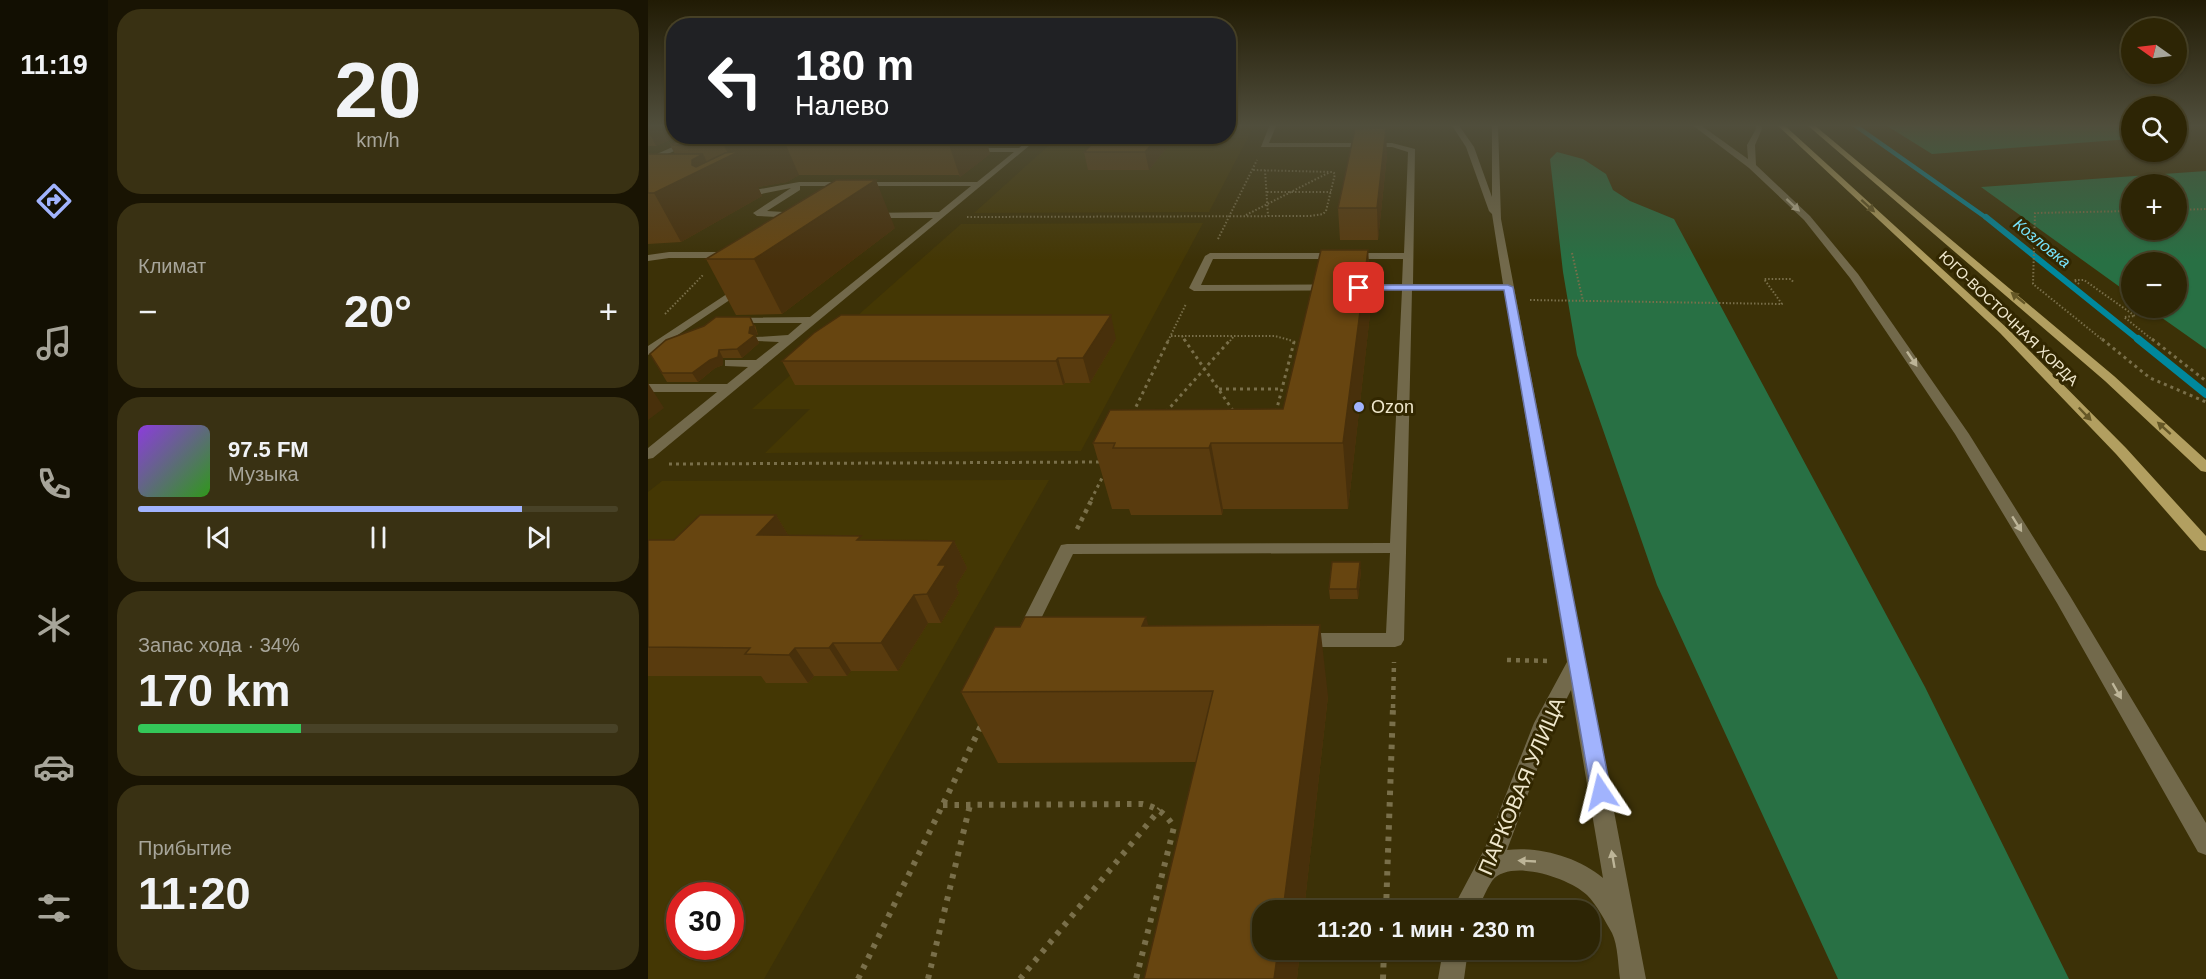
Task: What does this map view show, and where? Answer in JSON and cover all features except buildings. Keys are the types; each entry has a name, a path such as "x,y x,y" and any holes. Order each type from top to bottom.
{"main road":[{"name":"ЮГО-ВОСТОЧНАЯ ХОРДА","path":"1829,170 2004,331 2121,451 2206,546"},
{"name":"ЮГО-ВОСТОЧНАЯ ХОРДА","path":"1861,170 2060,333 2206,468"}],"street":[{"path":"648,455 995,170"},
{"path":"1290,640 1395,640 1411,170"},
{"name":"ПАРКОВАЯ УЛИЦА","path":"1479,170 1497,219"},
{"name":"ПАРКОВАЯ УЛИЦА","path":"1496,170 1497,219 1508,287 1634,979"},
{"path":"1756,170 1807,218 1854,276 1956,425 2064,600 2206,844"},
{"path":"736,195 804,184 980,184"},
{"path":"804,184 757,213 804,215"},
{"path":"730,204 746,195"},
{"path":"862,215 940,216"},
{"path":"648,258 669,255 737,255"},
{"path":"1408,256 1210,256 1194,288 1508,287"},
{"path":"648,351 749,282"},
{"path":"693,320 813,320"},
{"path":"760,339 791,338"},
{"path":"729,363 759,364"},
{"path":"648,388 730,388"},
{"path":"1045,641 1022,641 1067,549 1398,548"},
{"name":"ПАРКОВАЯ УЛИЦА","path":"1469,900 1494,854 1544,723 1577,661"},
{"path":"1484,872 1508,861 1532,861 1559,867 1590,881 1609,902 1629,945"},
{"path":"1451,979 1454,960"}],"path":[{"path":"1210,256 1252,170 1332,171"},
{"path":"1265,170 1268,216"},
{"path":"940,216 1323,214 1326,211 1335,174 1332,171"},
{"path":"1246,216 1332,171"},
{"path":"1267,192 1330,192"},
{"path":"2187,210 2206,209"},
{"path":"2121,211 2035,213 2033,284 2150,378 2206,402"},
{"path":"1572,253 1582,301"},
{"path":"664,315 705,273 737,255"},
{"path":"1528,300 1782,304 1764,279 1791,279 1794,283"},
{"path":"2079,284 2074,280 2084,280 2135,316 2124,317 2206,381"},
{"path":"1130,419 1194,288"},
{"path":"1171,336 1285,336 1292,339 1294,342 1275,419"},
{"path":"1182,336 1238,418"},
{"path":"1161,418 1234,336"},
{"path":"1219,390 1282,389"},
{"path":"660,464 1109,462"},
{"path":"1067,549 1105,472"},
{"path":"1386,900 1395,640"},
{"path":"1507,660 1577,661"},
{"path":"858,979 982,723"},
{"path":"943,804 1142,804 1160,809 1169,817 1174,827 1136,979"},
{"path":"928,979 970,805"},
{"path":"1020,979 1160,809"},
{"path":"1383,979 1384,960"}],"shaded area":[{"path":"1022,170 1231,170 1209,212 974,213"},
{"path":"1203,223 1081,451 765,453 810,409 752,409 961,224"},
{"path":"1049,480 764,979 648,979 648,492 662,481"}],"green space":[{"path":"1551,170 1599,170 1606,174 1613,190 1630,201 1674,219 1925,687 2069,979 1838,979 1657,585 1577,355 1563,272"},
{"path":"2206,171 2206,349 2162,318 2187,318 2187,252 2121,252 2121,288 1981,187 2121,177 2121,240 2187,240 2187,174 2164,174"}],"waterway":[{"name":"Козловка","path":"1918,170 1988,219"},
{"name":"Козловка","path":"1986,217 2140,341"},
{"name":"Козловка","path":"2138,339 2206,394"}],"place":[{"name":"Ozon","path":"1359,407"}],"route":[{"path":"1359,288 1508,287 1601,792"}]}
